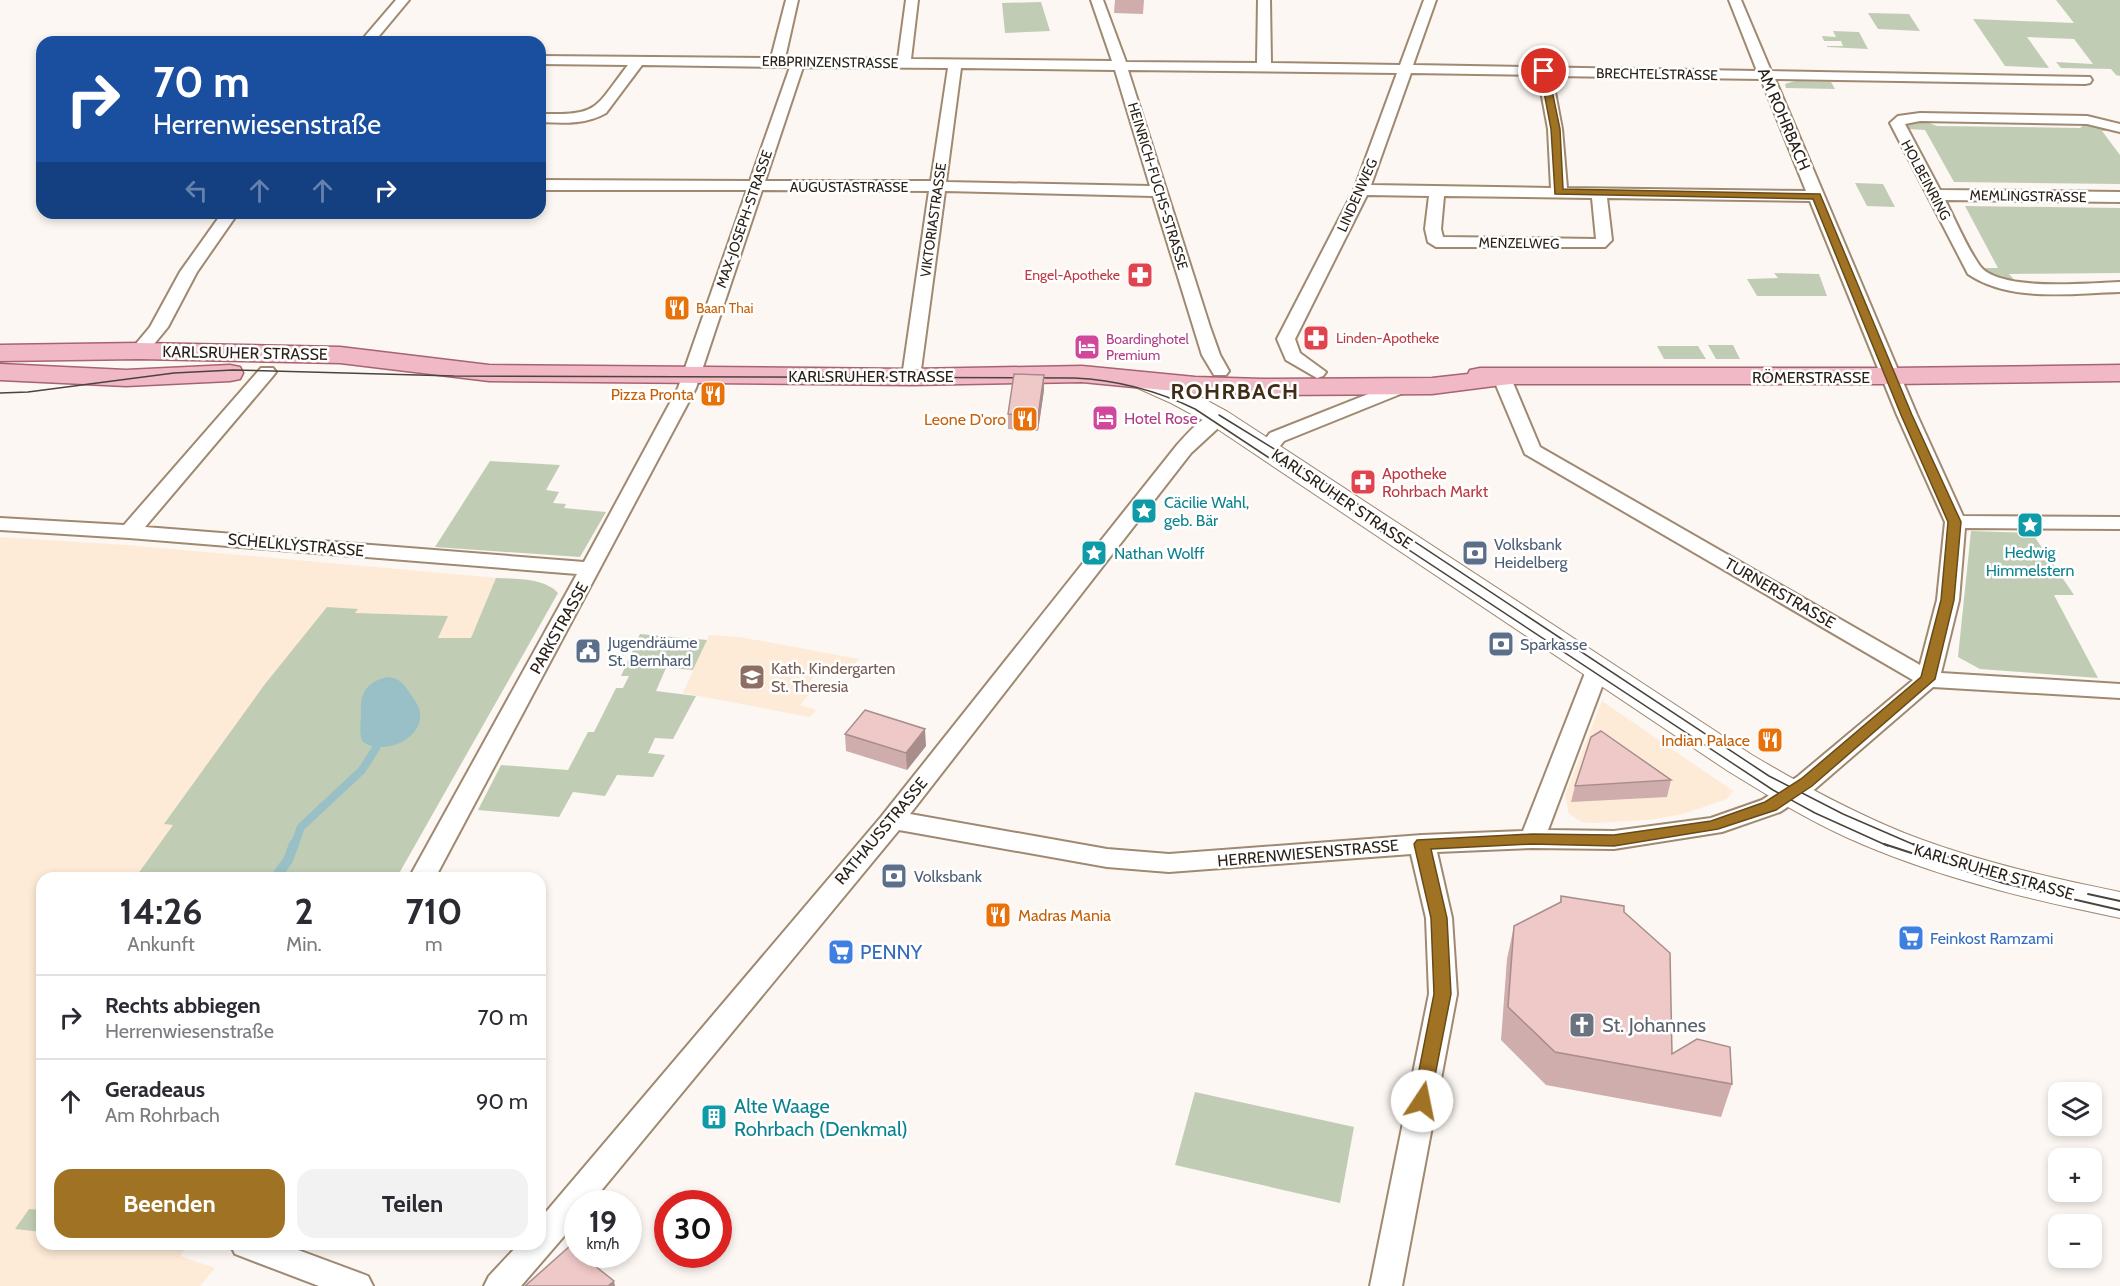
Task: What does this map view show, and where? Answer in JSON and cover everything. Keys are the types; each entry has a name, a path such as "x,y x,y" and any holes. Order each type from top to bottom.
{"main road":[{"name":"KARLSRUHER STRASSE","path":"4,366 66,366 109,360 139,351 340,355 489,373"},
{"name":"KARLSRUHER STRASSE","path":"4,366 126,378 267,372 399,377 489,373 911,377 1082,374 1142,381 1180,397 1219,418 1740,763 1791,794 1877,836 1941,860 2036,886 2120,905"},
{"name":"RÖMERSTRASSE","path":"1082,374 1152,369 1428,372 1502,378 2120,373"},
{"name":"RÖMERSTRASSE","path":"1142,381 1240,387 1401,387 1502,378"}],"street":[{"path":"372,36 403,0"},
{"path":"777,62 792,0"},
{"path":"904,63 912,0"},
{"name":"HEINRICH-FUCHS-STRASSE","path":"1097,0 1120,66 1204,335 1220,371"},
{"path":"1264,0 1264,67"},
{"name":"LINDENWEG","path":"1317,372 1292,356 1286,339 1362,190 1430,0"},
{"name":"AM ROHRBACH","path":"1735,0 1891,376 1955,522 1948,600 1928,679"},
{"name":"ERBPRINZENSTRASSE","path":"546,60 1120,66"},
{"path":"546,118 584,117 595,114 601,110 638,61"},
{"name":"MAX-JOSEPH-STRASSE","path":"691,376 798,62"},
{"name":"VIKTORIASTRASSE","path":"911,377 955,64"},
{"name":"BRECHTELSTRASSE","path":"1120,66 2085,80"},
{"path":"1544,71 1556,129 1559,192"},
{"name":"HOLBEINRING","path":"2120,128 2086,120 1920,117 1903,119 1897,123 1974,270 1985,279 2013,287 2120,287"},
{"name":"AUGUSTASTRASSE","path":"546,185 939,186 1159,191"},
{"path":"1362,190 1816,196"},
{"name":"MENZELWEG","path":"1437,191 1433,229 1436,242 1599,244 1604,240 1599,193"},
{"name":"MEMLINGSTRASSE","path":"1935,195 2120,197"},
{"path":"139,351 154,338 171,301 194,262 226,219"},
{"path":"129,532 201,452 267,372"},
{"name":"PARKSTRASSE","path":"426,872 591,569 691,376"},
{"name":"TURNERSTRASSE","path":"1502,378 1532,450 1928,679 2120,691"},
{"path":"1272,452 1270,446 1277,437 1401,387"},
{"name":"RATHAUSSTRASSE","path":"546,1235 893,820 1184,449 1198,434 1219,418"},
{"path":"1955,522 2120,523"},
{"name":"SCHELKLYSTRASSE","path":"0,524 129,532 591,569"},
{"path":"1532,839 1598,668"},
{"path":"1791,794 1928,679"},
{"name":"HERRENWIESENSTRASSE","path":"893,820 1107,858 1168,863 1422,844 1532,839 1614,840 1713,826 1764,809 1791,794"},
{"path":"1386,1286 1443,994 1439,918 1422,844"},
{"path":"262,1250 357,1286"},
{"name":"RATHAUSSTRASSE","path":"500,1286 533,1250"}],"shaded area":[{"path":"0,537 126,545 533,581 554,588 558,593 400,872 36,872 36,1250 184,1250 180,1256 215,1268 200,1286 0,1286"},
{"name":"Kath. Kindergarten St. Theresia","path":"709,635 740,637 859,659 847,673 831,669 818,673 810,681 813,690 800,705 816,710 810,717 683,693"},
{"path":"1602,701 1733,791 1727,799 1683,814 1648,820 1594,823 1582,822 1569,814 1565,795"}],"green space":[{"path":"2056,0 2120,0 2120,76 2111,69 2061,68 2056,62 2093,64 2074,39 2027,37 2049,68 2005,66 1973,19 2074,23"},
{"path":"1041,2 1050,31 1005,33 1002,3"},
{"path":"1868,13 1909,14 1920,31 1878,29"},
{"path":"1833,31 1859,32 1868,49 1827,47 1843,46 1841,41 1824,41 1822,36 1836,37"},
{"path":"1795,81 1831,82 1835,89 1786,88 1785,84"},
{"path":"1922,120 1937,126 2080,128 2087,122 2115,131 2102,131 2120,155 2120,184 1954,182 1925,130 1908,129 1906,123"},
{"path":"1855,183 1883,184 1895,207 1867,206"},
{"path":"1965,206 2120,208 2120,273 2009,274 2017,283 1995,279 1981,268 1998,268"},
{"path":"1774,273 1819,274 1827,296 1757,296 1747,279 1778,278"},
{"path":"1708,345 1733,345 1740,359 1716,359"},
{"path":"1657,346 1698,346 1706,359 1664,359"},
{"path":"490,461 560,465 546,490 559,492 553,503 566,504 564,508 606,512 580,557 435,547"},
{"path":"1971,531 2032,533 2074,595 2054,595 2098,678 1980,669 1958,657"},
{"path":"496,578 537,581 558,593 400,872 139,872 173,825 164,824 265,684 327,607 358,609 355,613 448,616 438,638 471,638"},
{"path":"640,634 707,640 693,670 666,668 656,691 696,696 673,739 655,738 648,753 665,755 653,777 617,775 605,796 573,792 559,817 478,810 501,765 568,770 588,732 594,732 616,688 623,688 629,676 621,676"},
{"path":"1195,1092 1354,1127 1340,1203 1175,1165"},
{"path":"29,1209 36,1210 36,1231 15,1229"}],"water":[{"path":"388,677 398,680 407,689 420,712 419,722 415,731 408,738 400,743 380,747 362,741 361,704 364,693 370,685"}],"building":[{"path":"1014,374 1044,375 1038,416 1008,414"},
{"path":"865,710 925,729 906,753 845,734"},
{"path":"1601,731 1671,780 1575,786 1591,737"},
{"name":"St. Johannes","path":"1561,896 1624,906 1624,912 1670,953 1672,1054 1697,1039 1730,1047 1732,1084 1555,1052 1508,1007 1514,926 1561,902"},
{"path":"564,1251 564,1268 598,1268 614,1281 608,1286 525,1286"}],"waterway":[{"path":"294,846 301,827 362,770 376,748"},
{"path":"279,872 288,860 294,844"}],"tram line":[{"path":"0,393 28,392 174,373 233,370 454,376 1074,378 1136,387 1166,396 1195,409 1773,790 1815,813 1888,846"},
{"path":"1219,415 1279,452 1769,776 1843,814 1917,846"},
{"path":"1884,844 2003,883 2120,910"},
{"path":"1913,844 1971,865"},
{"path":"1994,871 2035,881"},
{"path":"2088,894 2120,901"}],"place":[{"name":"Engel-Apotheke","path":"1140,275"},
{"name":"Baan Thai","path":"677,308"},
{"name":"Linden-Apotheke","path":"1316,338"},
{"name":"Boardinghotel Premium","path":"1087,347"},
{"name":"Pizza Pronta","path":"713,394"},
{"name":"Hotel Rose","path":"1105,418"},
{"name":"Leone D'oro","path":"1025,419"},
{"name":"Apotheke Rohrbach Markt","path":"1363,482"},
{"name":"Cäcilie Wahl, geb. Bär","path":"1144,511"},
{"name":"Hedwig Himmelstern","path":"2030,525"},
{"name":"Nathan Wolff","path":"1094,553"},
{"name":"Volksbank Heidelberg","path":"1475,553"},
{"name":"Sparkasse","path":"1501,644"},
{"name":"Jugendräume St. Bernhard","path":"588,651"},
{"name":"Kath. Kindergarten St. Theresia","path":"752,677"},
{"name":"Indian Palace","path":"1770,740"},
{"name":"Volksbank","path":"894,876"},
{"name":"Madras Mania","path":"998,915"},
{"name":"Feinkost Ramzami","path":"1911,938"},
{"name":"PENNY","path":"841,952"},
{"name":"St. Johannes","path":"1582,1025"},
{"name":"Alte Waage Rohrbach (Denkmal)","path":"714,1117"}],"district":[{"name":"ROHRBACH","path":"1235,391"}],"route":[{"path":"1422,1101 1443,994 1439,918 1422,844 1532,839 1614,840 1713,826 1771,806 1806,783 1928,679 1948,600 1955,522 1907,415 1816,196 1559,192 1556,129 1544,71"}]}
